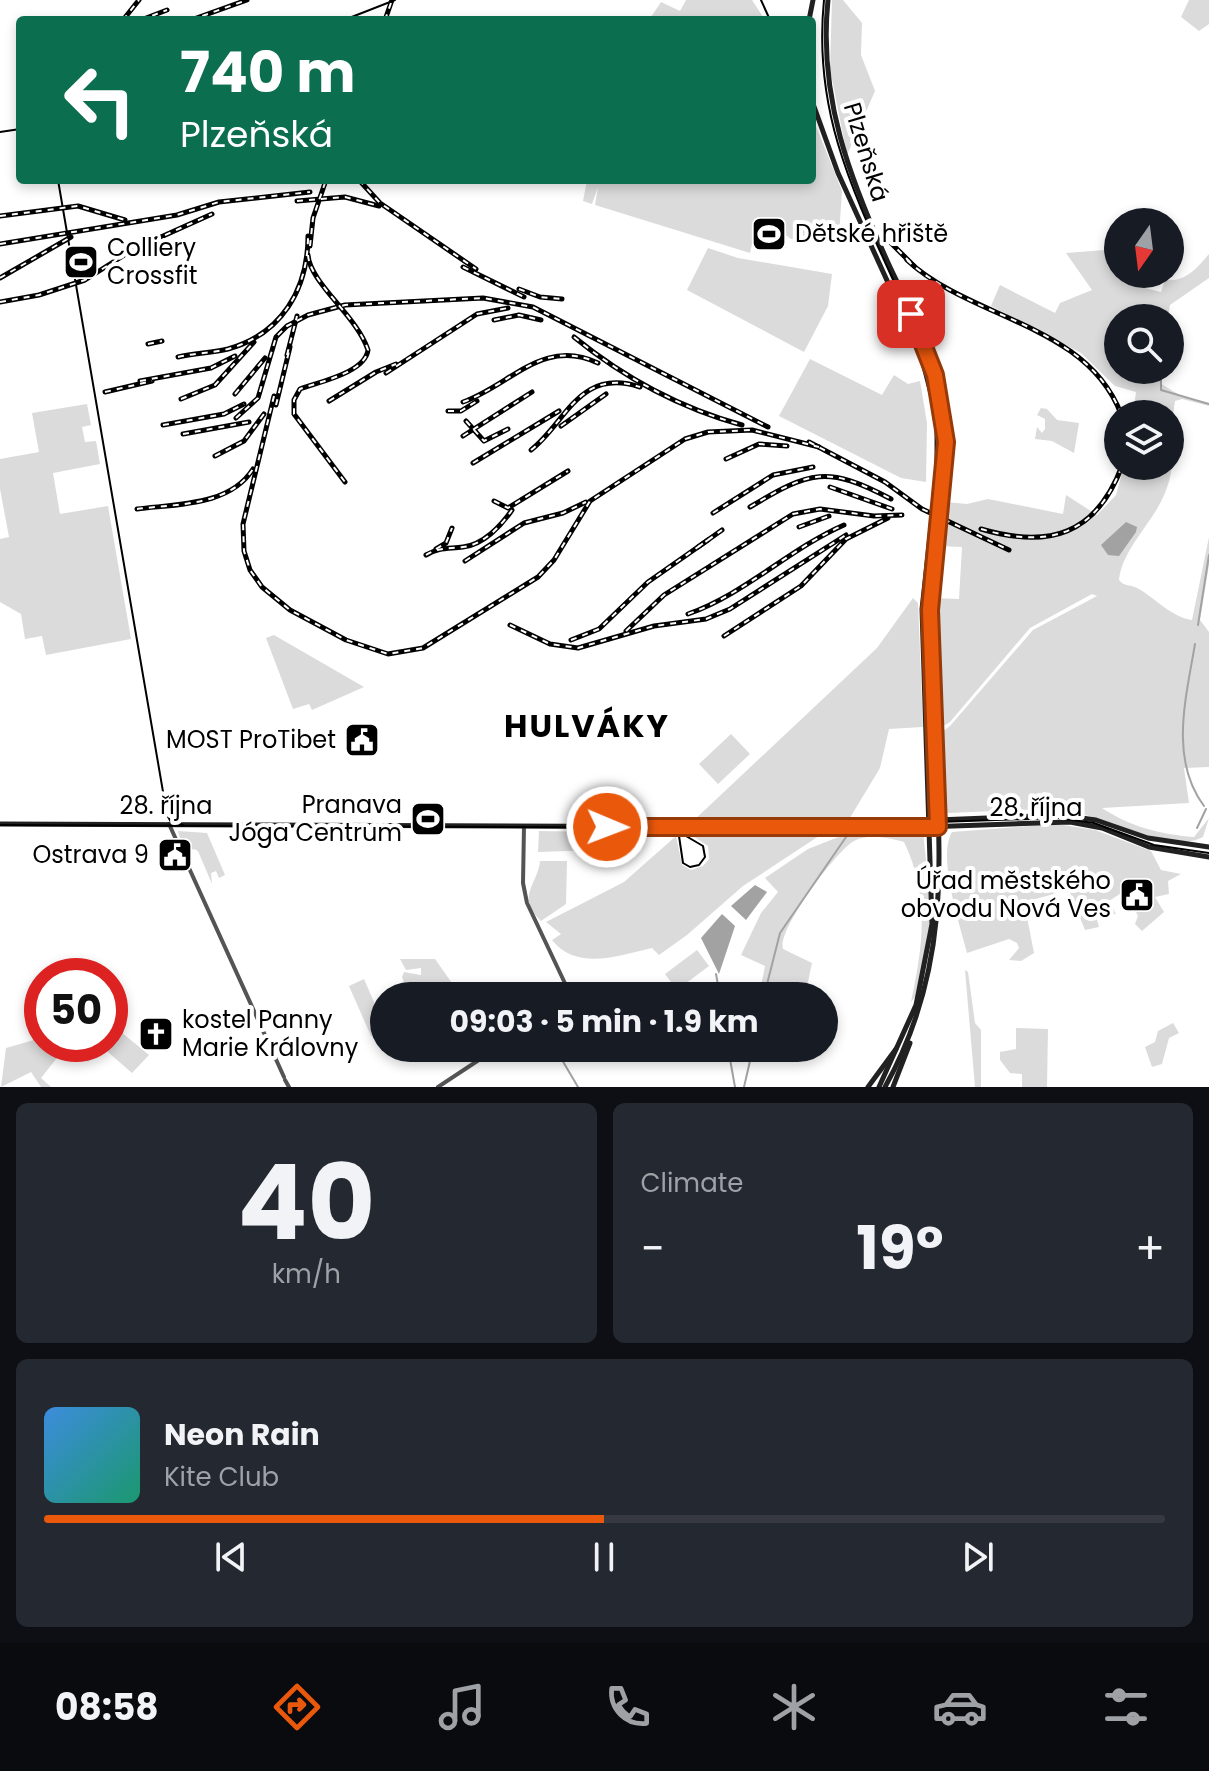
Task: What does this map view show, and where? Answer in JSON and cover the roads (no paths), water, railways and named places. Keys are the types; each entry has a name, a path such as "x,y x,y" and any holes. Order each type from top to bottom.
{"main road":[{"name":"Plzeňská","path":"828,0 825,43 835,129 868,219 928,353 944,416 944,474 930,610 939,840 936,939 912,1024"},
{"name":"Plzeňská","path":"816,112 838,173 921,355 937,417 937,473 922,609 932,924 925,974 912,1024"},
{"name":"28. října","path":"855,825 929,819 1072,815 1148,838 1209,847"},
{"name":"28. října","path":"0,824 949,827 1070,822 1098,827 1155,848 1209,857"},
{"path":"939,840 949,827"},
{"path":"868,1087 912,1024"},
{"path":"882,1087 912,1024"},
{"path":"893,1087 912,1024"}],"street":[{"path":"169,824 289,1087"},
{"path":"524,826 527,903 564,982"},
{"path":"438,1087 476,1062"}],"waterway":[{"path":"1161,384 1161,390 1209,404"},
{"path":"1198,625 1209,555"},
{"path":"1195,644 1185,707 1183,748 1193,788 1204,806"},
{"path":"1197,828 1206,809"},
{"path":"768,982 780,933 855,824"},
{"path":"716,974 717,982"},
{"path":"563,1062 578,1087"},
{"path":"731,1062 735,1087"},
{"path":"744,1087 750,1062"}],"tram line":[{"path":"354,16 395,0"},
{"path":"761,0 768,16"},
{"path":"824,0 824,77 839,147 850,181 915,328 936,388 942,427 941,474 927,618 928,701 935,810 931,819 920,824"},
{"path":"0,132 16,130"},
{"path":"59,184 167,815 171,822 183,825"},
{"path":"0,825 763,828 1057,818 1094,823 1154,845 1209,853"},
{"path":"666,828 679,836 683,863 690,867 699,865 705,857 703,846 674,829"}],"railway":[{"path":"126,16 139,0"},
{"path":"202,16 247,0"},
{"path":"386,16 392,0"},
{"path":"151,16 167,10"},
{"path":"310,246 313,218 325,184"},
{"path":"363,184 380,203 476,269"},
{"path":"0,244 177,215 219,202 310,192"},
{"path":"297,201 345,197 379,206"},
{"path":"0,216 78,206 125,220"},
{"path":"0,302 39,295 85,280 132,250 212,214"},
{"path":"178,357 228,349 247,342 277,321 297,291 307,255 308,236"},
{"path":"0,278 71,237"},
{"path":"889,241 914,266"},
{"path":"308,255 317,277 354,325 368,350 359,365 340,376 300,389 294,400 294,414 345,482"},
{"path":"907,260 963,297 1055,341 1082,360 1104,384 1113,400"},
{"path":"463,267 524,297"},
{"path":"519,289 540,297 562,299"},
{"path":"236,418 258,398 276,337 287,326 308,315 345,305 483,298 533,307 768,427"},
{"path":"386,373 477,314 508,308"},
{"path":"494,320 519,315 541,320"},
{"path":"287,355 297,316"},
{"path":"574,337 653,390 696,410 742,425"},
{"path":"148,344 162,341"},
{"path":"181,399 215,385 254,342"},
{"path":"276,405 290,347"},
{"path":"140,381 211,368 235,356"},
{"path":"463,402 544,359 578,357 598,363"},
{"path":"235,394 265,358"},
{"path":"329,401 376,372 396,364"},
{"path":"105,392 152,381"},
{"path":"531,450 588,391 619,383 640,387"},
{"path":"463,436 532,392"},
{"path":"561,426 606,394"},
{"path":"274,396 243,524 244,551 250,570 262,587 290,610 346,640 388,654 423,648 538,577 554,560 590,501 685,439 708,432 752,430 819,447"},
{"path":"448,411 461,411 477,401"},
{"path":"163,425 224,414 244,404"},
{"path":"473,463 559,411"},
{"path":"215,456 244,441 264,414"},
{"path":"466,421 484,441 508,429"},
{"path":"183,434 249,422"},
{"path":"809,442 885,482 922,509 1009,550"},
{"path":"726,459 759,444 787,446"},
{"path":"713,513 773,475 813,467"},
{"path":"137,509 216,497 243,481 253,469"},
{"path":"494,501 508,508 568,471"},
{"path":"750,507 788,486 819,477 850,481 891,499"},
{"path":"981,529 1028,537 1067,531 1084,522 1099,508 1115,480"},
{"path":"830,487 892,509"},
{"path":"465,561 524,523 563,513 586,502"},
{"path":"626,631 664,595 793,514 820,509 874,516 902,515"},
{"path":"426,555 440,549 478,543 497,528 512,510"},
{"path":"799,527 829,516"},
{"path":"724,636 801,586 846,539 888,518"},
{"path":"688,614 729,595 804,546 844,525"},
{"path":"436,549 446,543 452,528"},
{"path":"698,547 722,530"},
{"path":"510,625 550,644 578,648 654,626 706,619 730,609 846,535"},
{"path":"571,640 599,629 648,582 708,540"}],"place":[{"name":"Dětské hřiště","path":"769,234"},
{"name":"Colliery Crossfit","path":"81,262"},
{"name":"MOST ProTibet","path":"362,740"},
{"name":"Pranava Jóga Centrum","path":"428,819"},
{"name":"Ostrava 9","path":"175,855"},
{"name":"Úřad městského obvodu Nová Ves","path":"1137,895"},
{"name":"kostel Panny Marie Královny","path":"156,1034"}],"district":[{"name":"HULVÁKY","path":"587,726"}]}
